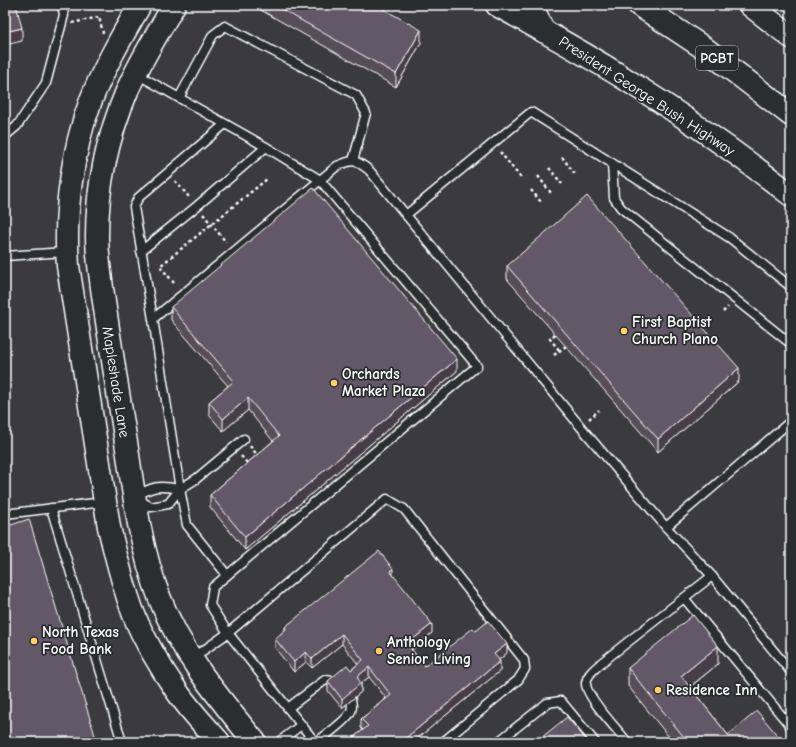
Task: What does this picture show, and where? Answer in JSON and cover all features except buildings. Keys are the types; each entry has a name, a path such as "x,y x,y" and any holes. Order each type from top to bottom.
{"main road":[{"name":"Mapleshade Lane","path":"140,5 107,48 82,127 71,182 67,222 67,252 71,294 105,501 117,562 135,617 146,640 176,690 218,742"},
{"name":"Mapleshade Lane","path":"174,5 135,73 118,114 110,140 100,191 98,214 98,252 102,288 134,497 150,571 172,625 191,658 214,692 255,742"},
{"name":"President George Bush Highway","path":"498,5 618,74 665,104 748,162 791,195"},
{"path":"532,5 543,30"},
{"name":"PGBT","path":"639,5 704,48 791,115"},
{"path":"750,5 791,37"},
{"path":"107,48 135,73"},
{"path":"67,252 98,252"},
{"path":"105,501 134,497"}],"lane":[{"path":"5,136 17,126 46,83 64,15 62,5"},
{"path":"179,98 213,35 225,26 356,95 366,113 352,161"},
{"path":"135,73 266,147 320,180 477,366 213,587 210,605 228,633 316,742 346,718 350,712 352,700"},
{"path":"406,215 531,112 730,238 791,287"},
{"path":"225,124 138,198 134,207 187,525 227,575"},
{"path":"141,251 197,206 266,147"},
{"path":"153,319 337,166 349,161 359,162 369,170 580,426 666,527 712,576 791,672"},
{"path":"612,163 614,198 620,208 791,344"},
{"path":"5,256 67,252"},
{"path":"666,527 791,421"},
{"path":"180,489 162,486 148,489 134,497 151,508 168,504 180,489 196,479 244,439"},
{"path":"191,658 228,633 388,499 404,509 524,660 525,669 518,680 443,742"},
{"path":"5,514 105,501"},
{"path":"51,508 122,742"},
{"path":"627,742 591,697 586,684 589,674 712,576"},
{"path":"684,598 791,727"},
{"path":"288,708 325,680 337,683"},
{"path":"498,742 547,703 561,701 595,742"},
{"path":"280,742 301,725"}],"path":[{"path":"70,23 99,17 107,48"},
{"path":"499,151 521,178"},
{"path":"562,157 575,174"},
{"path":"549,168 562,184"},
{"path":"538,176 551,193"},
{"path":"174,283 160,266 267,179"},
{"path":"174,180 190,198"},
{"path":"531,190 540,202"},
{"path":"203,214 226,242"},
{"path":"555,334 550,339 560,351"},
{"path":"554,355 566,346"},
{"path":"588,420 599,410"},
{"path":"251,447 260,458"},
{"path":"241,455 250,466"}],"place":[{"name":"First Baptist Church Plano","path":"624,331"},
{"name":"Orchards Market Plaza","path":"334,383"},
{"name":"North Texas Food Bank","path":"34,641"},
{"name":"Anthology Senior Living","path":"379,651"},
{"name":"Residence Inn","path":"658,690"}]}
